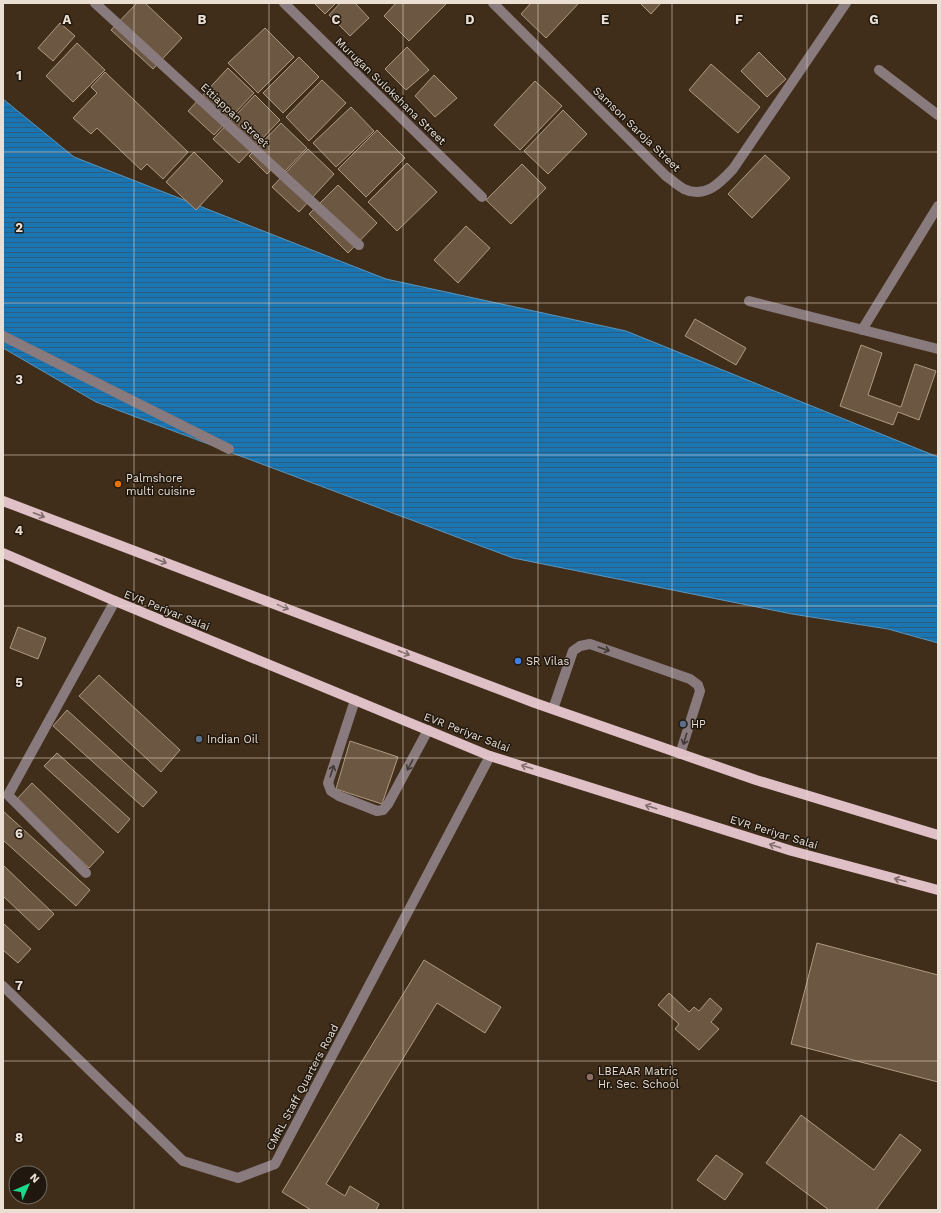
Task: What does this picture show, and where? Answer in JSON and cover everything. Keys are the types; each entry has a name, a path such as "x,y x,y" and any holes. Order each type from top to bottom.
{"main road":[{"path":"3,501 553,709 756,780 938,835"},
{"name":"EVR Periyar Salai","path":"3,553 115,601 490,756 792,851 938,890"}],"street":[{"name":"Ettiappan Street","path":"95,3 359,246"},
{"name":"Murugan Sulokshana Street","path":"284,3 482,197"},
{"name":"Samson Saroja Street","path":"494,3 666,176 685,189 696,192 708,190 718,185 733,169 846,3"},
{"path":"879,70 938,115"},
{"path":"862,330 938,206"},
{"path":"749,300 938,349"},
{"path":"3,336 229,449"},
{"path":"86,873 6,792 115,601"},
{"path":"553,709 573,651 580,646 590,644 597,646 690,679 698,685 700,691 680,754"},
{"path":"355,700 328,783 331,791 339,796 377,811 383,810 388,804 428,730"},
{"name":"CMRL Staff Quarters Road","path":"3,986 183,1161 238,1178 275,1164 490,756"}],"water":[{"path":"3,99 74,157 386,279 626,331 938,457 938,643 888,629 792,614 513,558 96,402 3,348"}],"building":[{"path":"137,3 145,3 182,38 153,69 111,30"},
{"path":"314,3 336,3 325,14"},
{"path":"340,3 355,3 369,18 350,36 329,15"},
{"path":"396,3 447,3 409,41 384,16"},
{"path":"531,3 579,3 546,38 521,14"},
{"path":"640,3 661,3 651,14"},
{"path":"60,23 75,36 53,61 38,48"},
{"path":"265,28 294,57 258,93 228,63"},
{"path":"77,43 105,70 73,102 46,76"},
{"path":"407,47 429,70 406,90 385,69"},
{"path":"759,52 786,79 767,97 741,71"},
{"path":"299,57 319,77 283,113 263,93"},
{"path":"711,64 760,107 738,133 689,90"},
{"path":"228,68 254,93 214,135 188,111"},
{"path":"105,72 188,152 163,179 147,164 141,170 97,128 91,134 73,118 97,93 91,87"},
{"path":"434,75 457,98 435,117 415,96"},
{"path":"322,80 346,103 309,141 286,117"},
{"path":"535,81 562,106 520,150 494,125"},
{"path":"255,95 280,120 239,163 213,139"},
{"path":"351,107 374,131 336,167 313,143"},
{"path":"563,110 587,134 548,174 524,151"},
{"path":"281,123 307,148 284,172 276,165 267,174 249,156"},
{"path":"377,130 405,158 366,197 338,169"},
{"path":"308,149 334,174 299,212 272,187"},
{"path":"194,152 223,181 196,210 166,182"},
{"path":"765,155 790,178 752,218 728,194"},
{"path":"407,163 437,192 397,231 368,202"},
{"path":"522,164 546,188 511,224 486,200"},
{"path":"338,185 377,223 348,253 309,214"},
{"path":"466,226 490,248 458,283 434,260"},
{"path":"695,319 746,348 736,365 685,336"},
{"path":"861,345 882,353 868,395 901,407 915,364 936,371 919,420 898,412 893,425 840,406"},
{"path":"18,627 46,638 38,659 10,648"},
{"path":"99,675 180,750 161,772 79,696"},
{"path":"67,710 157,792 143,807 53,726"},
{"path":"350,741 398,757 382,804 336,789"},
{"path":"57,753 130,819 118,833 44,766"},
{"path":"32,783 104,852 89,868 16,800"},
{"path":"3,811 90,890 76,906 3,840"},
{"path":"3,865 54,914 39,930 3,896"},
{"path":"3,923 31,949 18,963 3,950"},
{"path":"817,943 938,975 938,1082 791,1044"},
{"path":"424,960 501,1007 485,1033 437,1003 326,1184 345,1196 350,1186 379,1204 376,1210 311,1210 282,1192"},
{"path":"669,993 689,1012 694,1007 699,1011 710,998 722,1009 711,1022 719,1029 699,1050 675,1029 679,1024 658,1005"},
{"path":"801,1115 874,1170 900,1134 921,1150 876,1210 829,1210 766,1163"},
{"path":"716,1155 743,1174 725,1200 697,1180"}],"place":[{"name":"Palmshore multi cuisine","path":"118,484"},
{"name":"SR Vilas","path":"518,661"},
{"name":"HP","path":"683,724"},
{"name":"Indian Oil","path":"199,739"},
{"name":"LBEAAR Matric Hr. Sec. School","path":"590,1077"}]}
